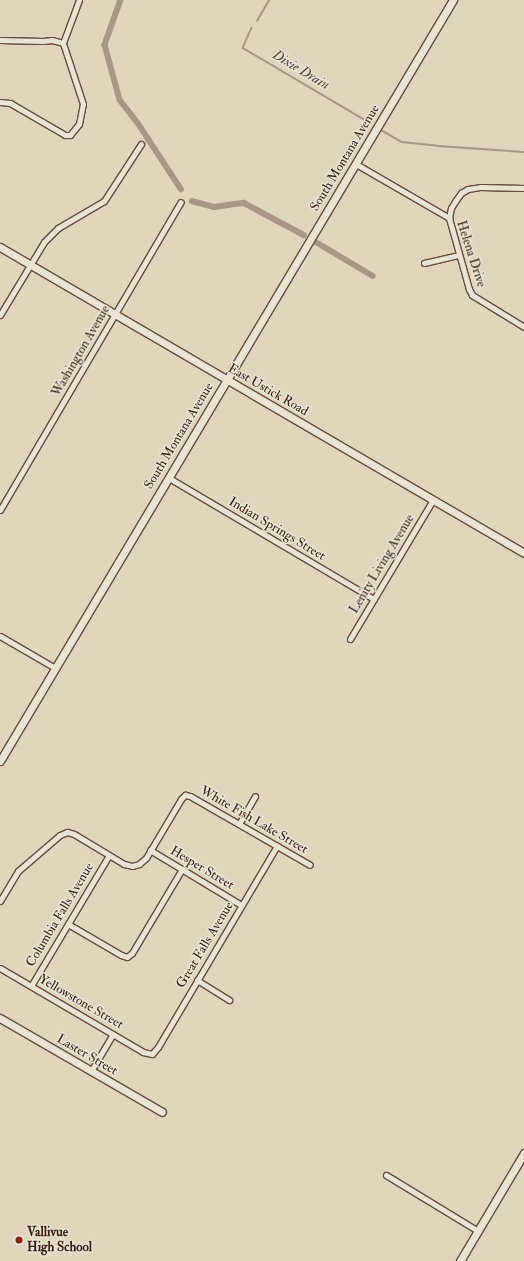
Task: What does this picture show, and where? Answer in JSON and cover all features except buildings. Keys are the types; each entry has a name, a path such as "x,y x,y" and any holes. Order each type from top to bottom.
{"street":[{"path":"0,102 10,103 65,135 70,135 79,124 83,104 63,43 79,0"},
{"name":"South Montana Avenue","path":"0,761 453,0"},
{"path":"0,40 52,40 63,43"},
{"path":"0,315 44,242 58,228 104,201 141,144"},
{"name":"Helena Drive","path":"356,164 449,218 472,295 524,327"},
{"path":"449,218 451,208 456,200 461,193 468,189 480,187 524,188"},
{"name":"Washington Avenue","path":"0,510 181,202"},
{"name":"East Ustick Road","path":"0,247 524,553"},
{"path":"424,263 459,255"},
{"name":"Indian Springs Street","path":"169,478 374,600"},
{"name":"Lenity Living Avenue","path":"350,639 433,500"},
{"path":"0,636 55,668"},
{"name":"White Fish Lake Street","path":"150,850 181,799 185,795 190,796 310,865"},
{"path":"239,824 255,796"},
{"path":"0,901 18,871 60,835 67,832 74,834 109,855 132,866 139,864 146,858 150,850"},
{"name":"Great Falls Avenue","path":"152,1054 158,1047 276,846"},
{"name":"Hesper Street","path":"150,850 241,905"},
{"name":"Columbia Falls Avenue","path":"31,986 109,855"},
{"path":"68,924 121,955 127,956 132,953 182,870"},
{"name":"Yellowstone Street","path":"0,968 143,1052 152,1054"},
{"path":"197,980 229,1000"},
{"name":"Laster Street","path":"0,1018 162,1112"},
{"path":"91,1071 113,1034"},
{"path":"460,1261 524,1153"},
{"path":"386,1175 478,1231"}],"waterway":[{"path":"121,0 105,45 120,100 138,123 181,189"},
{"name":"Dixie Drain","path":"257,21 269,0"},
{"name":"Dixie Drain","path":"252,28 243,48 367,121"},
{"name":"Dixie Drain","path":"381,130 402,142 524,152"},
{"path":"192,201 214,207 244,203 304,235"},
{"path":"316,242 373,276"}],"place":[{"name":"Vallivue High School","path":"19,1240"}]}
